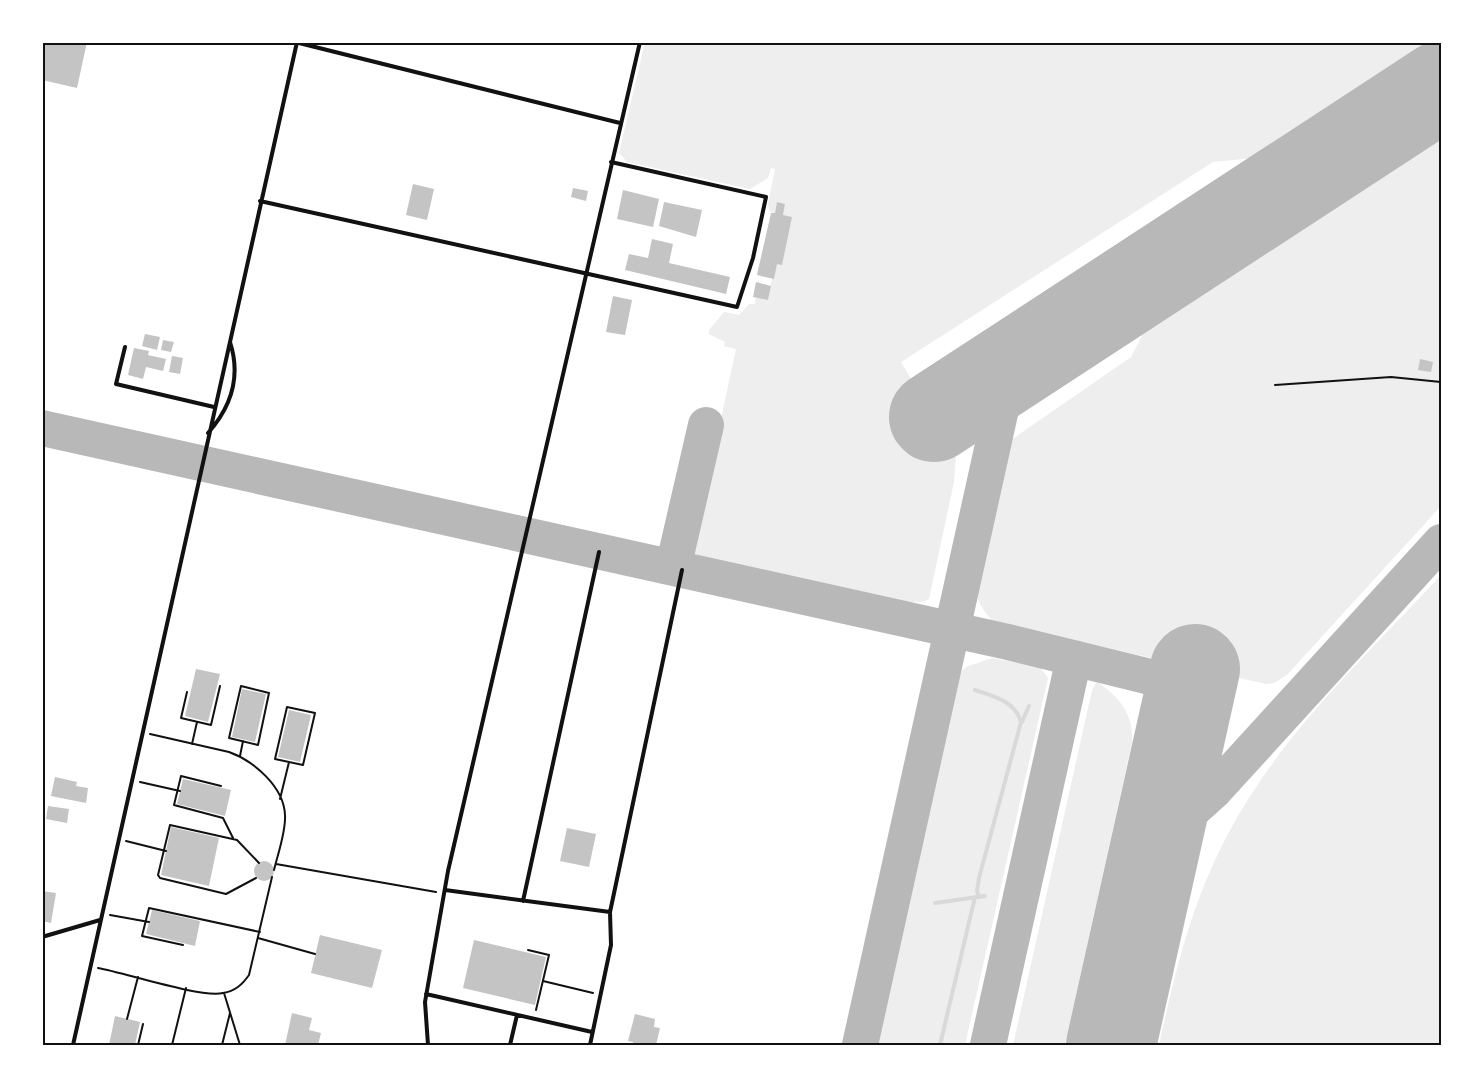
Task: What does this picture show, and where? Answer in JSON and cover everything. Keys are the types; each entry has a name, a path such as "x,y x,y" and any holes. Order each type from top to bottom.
{"lane":[{"path":"74,1045 141,732 296,42 620,123"},
{"path":"429,1045 426,994 445,890 585,273 640,42"},
{"path":"260,201 737,307 766,197 611,162"},
{"path":"208,434 227,410 236,375 236,359 229,339"},
{"path":"125,347 116,384 214,406"},
{"path":"523,901 599,552"},
{"path":"590,1045 611,945 610,912 682,570"},
{"path":"445,890 610,912"},
{"path":"42,937 100,920"},
{"path":"426,994 592,1032"},
{"path":"510,1045 517,1015"}],"path":[{"path":"1275,385 1391,377 1441,382"},
{"path":"187,692 181,718 211,725 220,686"},
{"path":"241,686 269,693 258,745 243,741 229,738 241,686"},
{"path":"287,707 315,713 303,765 289,762 275,759 287,707"},
{"path":"192,744 197,722"},
{"path":"141,732 240,756 261,771 280,799 285,814 274,870"},
{"path":"240,756 243,741"},
{"path":"280,799 289,762"},
{"path":"221,786 181,776 174,805 223,818 233,838 259,863"},
{"path":"131,780 179,791"},
{"path":"233,838 170,825 158,875 160,878 226,894 256,878"},
{"path":"118,839 165,850"},
{"path":"276,864 435,892 445,890"},
{"path":"90,966 186,988 224,993 242,985 249,975 272,877"},
{"path":"183,945 142,936 149,908 260,932"},
{"path":"101,914 147,921"},
{"path":"258,938 315,954"},
{"path":"528,950 549,955 533,1019"},
{"path":"127,1019 138,977"},
{"path":"543,981 600,995"},
{"path":"172,1045 186,988"},
{"path":"224,993 240,1045"},
{"path":"222,1045 230,1012"},
{"path":"138,1045 143,1024"}],"shaded area":[{"path":"645,42 1424,42 1420,61 1274,156 1213,162 901,362 956,455 954,482 929,599 914,602 887,601 815,588 691,559 736,349 724,346 725,342 709,334 709,330 724,312 739,315 749,304 755,304 756,297 768,300 785,204 777,202 775,213 770,212 768,204 775,169 771,168 768,178 750,189 627,162 619,153"},
{"path":"1441,123 1441,506 1287,675 1274,683 1266,684 993,622 980,605 976,595 975,574 1001,466 1011,440 1131,357 1155,311"},
{"path":"1441,575 1441,1045 1159,1045 1178,964 1204,885 1215,859 1249,798 1298,730 1354,666"},
{"path":"992,658 1040,667 1048,678 965,1045 871,1045 952,681 966,667"},
{"path":"1097,682 1112,693 1124,707 1130,723 1132,742 1065,1045 1013,1045 1092,690"}],"building":[{"path":"42,42 87,42 77,88 42,80"},
{"path":"413,184 434,189 427,220 406,215"},
{"path":"573,188 588,191 586,201 571,197"},
{"path":"623,190 659,199 653,227 617,219"},
{"path":"664,202 702,210 696,237 659,226"},
{"path":"777,202 785,204 783,215 792,217 782,265 777,264 774,279 757,275 771,213 775,213"},
{"path":"652,239 673,244 669,263 730,277 726,294 625,270 629,254 648,258"},
{"path":"756,282 771,286 768,300 753,297"},
{"path":"613,296 632,300 625,335 606,332"},
{"path":"145,334 160,337 157,350 142,346"},
{"path":"163,340 174,342 171,352 161,350"},
{"path":"134,348 149,351 148,355 166,359 163,371 146,367 143,379 128,375"},
{"path":"172,356 183,358 180,374 169,372"},
{"path":"1420,359 1433,362 1431,372 1418,370"},
{"path":"196,669 220,674 208,722 185,716"},
{"path":"242,689 266,694 255,742 232,737"},
{"path":"289,710 311,715 300,762 278,757"},
{"path":"55,777 77,782 76,786 88,788 86,803 51,796"},
{"path":"183,779 231,790 225,816 177,804"},
{"path":"48,806 69,809 67,823 46,819"},
{"path":"171,827 219,838 209,886 161,875"},
{"path":"567,828 596,834 589,867 560,861"},
{"path":"264,861 271,864 274,871 271,878 264,881 257,878 254,871 257,864"},
{"path":"42,891 56,893 51,923 42,921"},
{"path":"152,910 200,921 195,946 146,934"},
{"path":"320,935 382,950 372,988 311,973"},
{"path":"474,940 546,957 535,1005 463,988"},
{"path":"292,1013 312,1018 309,1030 321,1033 318,1045 285,1045"},
{"path":"635,1014 655,1019 654,1027 660,1028 656,1045 633,1045 633,1042 628,1041"},
{"path":"115,1016 140,1022 135,1045 109,1045"}],"waterway":[{"path":"975,690 1009,704 1021,722 979,878 977,891 979,897"},
{"path":"1022,722 1029,706"},
{"path":"935,903 985,896"},
{"path":"940,1045 975,897"}],"taxiway":[{"path":"860,1045 1001,409 1012,373 1034,352"},
{"path":"673,568 706,425"},
{"path":"42,428 1008,642 1191,687"},
{"path":"1156,843 1215,790 1441,542"},
{"path":"988,1045 1074,658"}],"runway":[{"path":"934,417 1441,86"},
{"path":"1111,1045 1195,669"}]}
